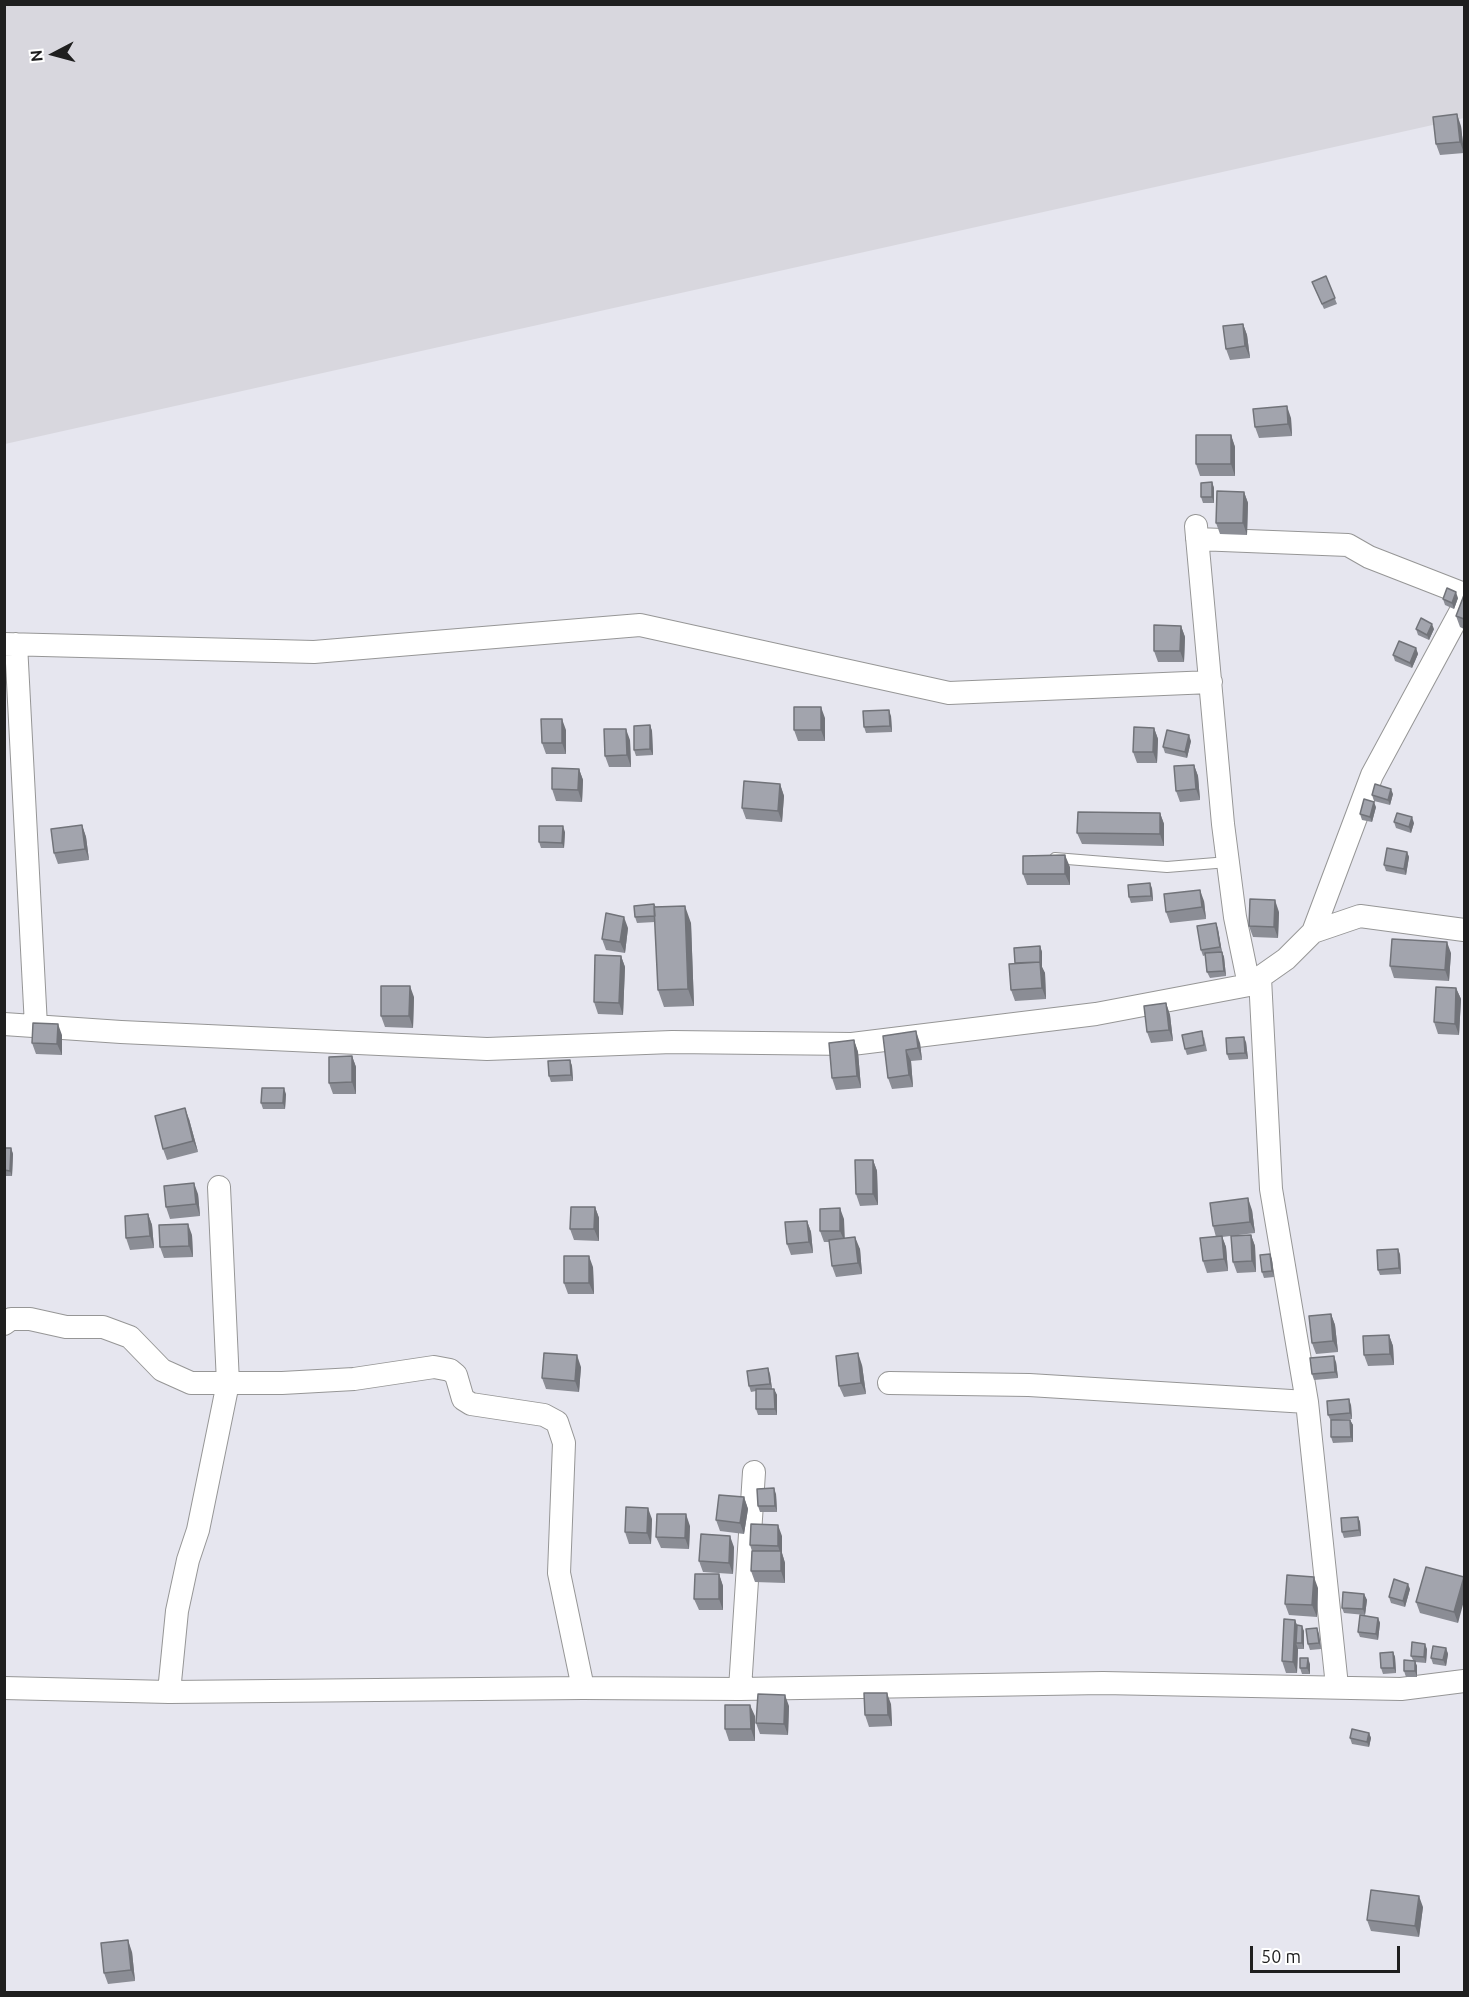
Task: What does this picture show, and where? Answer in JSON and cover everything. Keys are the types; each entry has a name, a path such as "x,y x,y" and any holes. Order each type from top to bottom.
{"street":[{"path":"1337,1686 1306,1402 1271,1189 1255,981 1235,917 1228,862 1196,533 1348,545 1369,557 1464,594"},
{"path":"4,1024 487,1049 672,1042 852,1044 1096,1014 1255,981 1286,959 1313,932 1372,775 1464,605"},
{"path":"36,1026 10,644 314,652 640,625 949,693 1211,682"},
{"path":"1313,932 1359,916 1464,930"},
{"path":"169,1692 177,1611 188,1560 198,1530 228,1383 219,1187"},
{"path":"4,1324 11,1319 30,1319 66,1327 103,1327 130,1337 162,1370 191,1383 282,1383 354,1379 434,1367 450,1370 456,1375 463,1399 471,1404 544,1416 557,1422 564,1443 560,1573 583,1688"},
{"path":"889,1383 1029,1385 1306,1402"},
{"path":"740,1689 754,1472"},
{"path":"4,1688 169,1692 583,1688 740,1689 1103,1683 1401,1689 1464,1681"}],"lane":[{"path":"1048,858 1167,867 1228,862"}],"shaded area":[{"path":"4,5 1464,5 1464,118 5,444"}],"building":[{"path":"1457,114 1460,142 1436,144 1433,117"},
{"path":"1326,276 1335,298 1322,304 1312,282"},
{"path":"1243,324 1245,346 1226,349 1223,326"},
{"path":"1287,406 1288,424 1255,427 1253,409"},
{"path":"1196,435 1231,435 1231,464 1196,464"},
{"path":"1212,482 1212,497 1201,497 1201,483"},
{"path":"1217,491 1244,492 1243,523 1216,523"},
{"path":"1447,588 1456,592 1452,603 1443,599"},
{"path":"1464,595 1464,619 1456,616"},
{"path":"1421,618 1432,624 1427,635 1416,629"},
{"path":"1154,625 1181,626 1180,651 1154,651"},
{"path":"1399,641 1416,648 1410,663 1393,655"},
{"path":"794,707 821,707 821,730 794,730"},
{"path":"889,710 890,726 864,727 863,711"},
{"path":"541,719 562,719 562,743 542,743"},
{"path":"650,725 650,749 634,750 634,726"},
{"path":"1134,727 1154,728 1153,752 1133,752"},
{"path":"604,729 626,729 627,755 605,756"},
{"path":"1167,730 1189,735 1185,752 1163,747"},
{"path":"1194,765 1196,789 1176,791 1174,766"},
{"path":"552,768 579,769 578,790 552,789"},
{"path":"744,781 780,784 778,811 742,808"},
{"path":"1375,784 1391,789 1388,800 1372,795"},
{"path":"1364,799 1374,802 1370,817 1360,814"},
{"path":"1078,812 1160,813 1160,834 1077,833"},
{"path":"1397,813 1412,817 1409,827 1394,822"},
{"path":"82,825 85,849 54,853 51,829"},
{"path":"539,826 563,826 562,843 539,842"},
{"path":"1387,848 1407,852 1404,869 1384,865"},
{"path":"1065,855 1065,874 1023,874 1023,856"},
{"path":"1150,883 1151,896 1129,897 1128,885"},
{"path":"1200,890 1202,907 1166,912 1164,894"},
{"path":"1250,899 1275,900 1274,927 1249,926"},
{"path":"654,904 655,916 635,917 634,906"},
{"path":"685,906 688,989 658,990 654,907"},
{"path":"606,913 624,917 620,942 602,939"},
{"path":"1216,923 1220,947 1201,950 1197,926"},
{"path":"1392,939 1447,942 1445,970 1390,966"},
{"path":"1040,946 1040,962 1015,963 1014,948"},
{"path":"1222,952 1224,971 1207,972 1205,953"},
{"path":"595,955 621,956 619,1003 594,1002"},
{"path":"1040,962 1042,988 1011,990 1009,964"},
{"path":"381,986 410,986 409,1016 381,1016"},
{"path":"1436,987 1456,988 1455,1024 1434,1022"},
{"path":"1166,1003 1169,1030 1147,1032 1144,1006"},
{"path":"33,1023 58,1024 57,1044 32,1043"},
{"path":"916,1031 918,1048 906,1050 909,1075 888,1078 883,1036"},
{"path":"1202,1031 1204,1045 1185,1049 1182,1035"},
{"path":"1244,1037 1245,1053 1227,1054 1226,1038"},
{"path":"854,1040 857,1076 832,1078 829,1043"},
{"path":"352,1056 352,1082 329,1083 329,1057"},
{"path":"570,1060 571,1075 549,1076 548,1061"},
{"path":"262,1088 284,1088 283,1103 261,1103"},
{"path":"185,1108 193,1141 163,1149 155,1116"},
{"path":"4,1148 11,1148 10,1171 4,1170"},
{"path":"855,1160 873,1160 873,1194 856,1194"},
{"path":"194,1183 196,1204 166,1207 164,1186"},
{"path":"1248,1198 1250,1222 1213,1226 1210,1203"},
{"path":"571,1207 595,1207 594,1229 570,1229"},
{"path":"840,1208 840,1231 820,1231 820,1209"},
{"path":"148,1214 150,1236 126,1238 125,1216"},
{"path":"807,1221 809,1242 787,1244 785,1222"},
{"path":"188,1224 189,1246 160,1247 159,1225"},
{"path":"1251,1235 1252,1261 1233,1262 1231,1236"},
{"path":"1222,1236 1224,1259 1203,1261 1200,1238"},
{"path":"855,1237 858,1263 832,1266 829,1240"},
{"path":"1398,1249 1399,1268 1378,1270 1377,1250"},
{"path":"1270,1254 1272,1271 1262,1272 1260,1255"},
{"path":"564,1256 589,1256 589,1283 564,1283"},
{"path":"1331,1314 1333,1341 1312,1343 1309,1316"},
{"path":"1389,1335 1390,1354 1364,1355 1363,1336"},
{"path":"544,1353 577,1355 575,1381 542,1378"},
{"path":"858,1353 861,1383 839,1386 836,1356"},
{"path":"1334,1356 1335,1372 1312,1374 1310,1358"},
{"path":"768,1368 770,1384 749,1386 747,1371"},
{"path":"756,1389 774,1389 775,1409 756,1409"},
{"path":"1349,1399 1350,1413 1328,1415 1327,1401"},
{"path":"1331,1420 1350,1420 1351,1437 1331,1437"},
{"path":"774,1488 775,1506 758,1506 757,1489"},
{"path":"719,1495 744,1497 740,1523 716,1520"},
{"path":"626,1507 648,1508 647,1533 625,1532"},
{"path":"657,1514 686,1514 685,1538 656,1537"},
{"path":"1358,1517 1359,1530 1342,1532 1341,1518"},
{"path":"751,1524 778,1525 778,1546 750,1545"},
{"path":"701,1534 730,1536 729,1563 699,1561"},
{"path":"752,1551 781,1551 781,1571 751,1571"},
{"path":"1426,1567 1464,1577 1454,1612 1416,1602"},
{"path":"695,1574 719,1574 719,1599 694,1599"},
{"path":"1287,1575 1314,1577 1312,1605 1285,1604"},
{"path":"1394,1579 1408,1584 1403,1601 1389,1597"},
{"path":"1343,1592 1364,1594 1363,1609 1342,1608"},
{"path":"1360,1615 1378,1618 1376,1634 1358,1632"},
{"path":"1284,1619 1295,1620 1293,1662 1282,1661"},
{"path":"1297,1625 1302,1626 1302,1643 1296,1643"},
{"path":"1317,1628 1319,1643 1308,1644 1306,1629"},
{"path":"1412,1642 1425,1644 1424,1657 1411,1656"},
{"path":"1433,1646 1446,1648 1443,1660 1431,1658"},
{"path":"1393,1652 1394,1668 1381,1668 1380,1653"},
{"path":"1300,1658 1308,1658 1307,1668 1300,1668"},
{"path":"1404,1660 1415,1661 1415,1671 1404,1671"},
{"path":"864,1693 887,1693 888,1715 865,1715"},
{"path":"758,1694 785,1695 784,1724 756,1723"},
{"path":"725,1705 750,1705 751,1729 725,1729"},
{"path":"1352,1729 1369,1733 1367,1742 1350,1738"},
{"path":"1371,1890 1419,1896 1415,1926 1367,1920"},
{"path":"128,1940 131,1970 104,1973 101,1943"}]}
